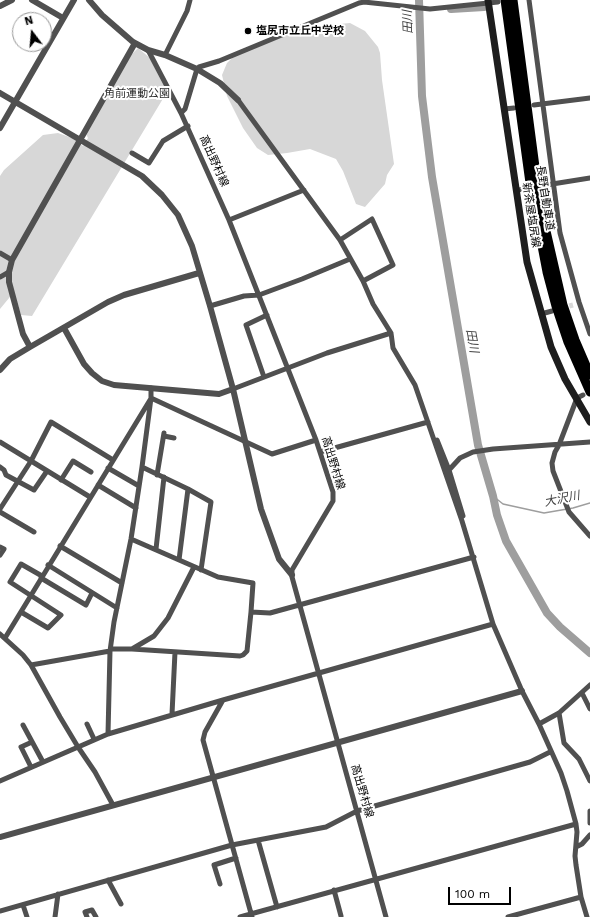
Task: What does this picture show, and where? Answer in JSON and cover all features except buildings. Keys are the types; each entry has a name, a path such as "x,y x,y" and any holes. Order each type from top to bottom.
{"highway":[{"name":"長野自動車道","path":"513,0 546,231 563,305 575,340 590,375"},
{"name":"長野自動車道","path":"502,1 530,183 547,272 583,395"}],"main road":[{"name":"新茶屋塩尻線","path":"488,2 527,262 551,347 565,379 583,395 590,422"}],"street":[{"path":"0,6 12,0"},
{"path":"32,0 63,18"},
{"path":"0,128 74,0"},
{"path":"89,0 102,15 135,43 148,50 165,55 197,69 220,83 238,100 340,240 363,281 373,304 391,333 393,348 415,386 474,557 493,624 563,779 576,824 576,865 581,897 587,917"},
{"path":"165,55 187,10 190,0"},
{"path":"529,0 560,233 579,302 590,334"},
{"path":"197,69 359,3 364,2 408,8 429,9 502,1"},
{"path":"30,347 21,327 9,282 9,272 12,260 135,43"},
{"name":"高出野村線","path":"148,50 188,126 229,220 316,440 333,492 333,501 292,570 292,575 386,917"},
{"path":"181,112 185,109 197,69"},
{"path":"0,93 142,176 162,195 178,215 186,233 210,306 233,389 261,509 279,559 292,575"},
{"path":"534,105 590,98"},
{"path":"504,109 514,108"},
{"path":"132,153 149,163 163,141 188,126"},
{"path":"546,185 590,178"},
{"path":"516,191 525,188"},
{"path":"229,220 304,190"},
{"path":"340,240 372,219 393,266 363,281"},
{"path":"0,253 12,260"},
{"path":"210,306 244,296 259,295 350,259"},
{"path":"0,277 9,272"},
{"path":"0,370 10,359 108,302 124,295 199,273"},
{"path":"573,305 579,302"},
{"path":"541,314 552,311"},
{"path":"264,377 246,325 267,315"},
{"path":"64,328 84,364 92,373 102,380 114,385 219,394 327,353 391,333"},
{"path":"108,734 110,650 136,508 151,398 151,388"},
{"path":"583,395 559,445 554,452 552,463 553,471 570,512 590,536"},
{"path":"151,398 272,454 316,440"},
{"path":"5,638 151,398"},
{"path":"0,509 31,461 52,422 113,460"},
{"path":"320,452 428,422"},
{"path":"428,422 433,430 449,470 464,517 462,521"},
{"path":"157,475 164,435 174,438"},
{"path":"0,442 90,497"},
{"path":"449,470 460,458 473,452 493,449 590,442"},
{"path":"61,480 73,462 91,472"},
{"path":"0,467 4,470 6,475 34,490 47,471"},
{"path":"142,467 211,502 201,570"},
{"path":"108,468 139,486"},
{"path":"156,549 164,477"},
{"path":"98,485 136,508"},
{"path":"179,560 188,489"},
{"path":"0,512 34,532"},
{"path":"31,665 110,650 132,649 240,656 247,651 253,583 218,577 131,539"},
{"path":"60,546 122,583"},
{"path":"0,547 4,549 0,555"},
{"path":"251,612 270,613 474,557"},
{"path":"21,612 48,628 61,615 10,582 21,564 86,605 92,593"},
{"path":"48,566 117,608"},
{"path":"132,649 154,636 168,618 194,567"},
{"path":"0,780 108,734 172,714 493,624"},
{"path":"0,634 23,655 31,665 78,746 102,782 113,805"},
{"path":"172,714 175,652"},
{"path":"539,724 559,713 590,685"},
{"path":"0,837 522,691"},
{"path":"582,693 590,709"},
{"path":"223,700 205,732 203,740 252,915"},
{"path":"559,713 564,743 580,759 590,781"},
{"path":"87,724 94,739"},
{"path":"24,725 43,762"},
{"path":"32,742 21,747 32,767"},
{"path":"0,911 232,846 326,827 357,811 530,762 550,752"},
{"path":"590,811 590,823"},
{"path":"240,917 252,915 334,890 576,824"},
{"path":"576,846 582,844 590,835"},
{"path":"258,840 277,907"},
{"path":"220,884 214,865 236,858"},
{"path":"108,880 121,904"},
{"path":"334,890 341,916"},
{"path":"55,917 58,894"},
{"path":"508,917 581,897"},
{"path":"23,905 27,917"},
{"path":"87,917 85,912 92,910 96,917"}],"green space":[{"path":"350,23 365,31 378,47 380,53 382,80 394,164 387,175 385,184 365,207 356,204 343,171 336,159 310,149 268,155 257,148 243,128 227,96 222,75 227,63 234,56 275,39 318,26"},
{"name":"角前運動公園","path":"138,48 150,58 167,92 32,316 21,315 14,292 0,309 0,176 4,170 43,135 58,133 75,139 83,146 88,138 86,134 131,55"}],"waterway":[{"name":"田川","path":"419,0 422,96 432,177 478,445 497,515 506,541 547,613 560,627 590,653"},
{"path":"451,9 484,7"},
{"name":"大沢川","path":"493,496 503,504 544,513 573,508 590,503"}],"tunnel":[{"path":"562,308 573,305"}],"place":[{"name":"塩尻市立丘中学校","path":"248,31"}]}
